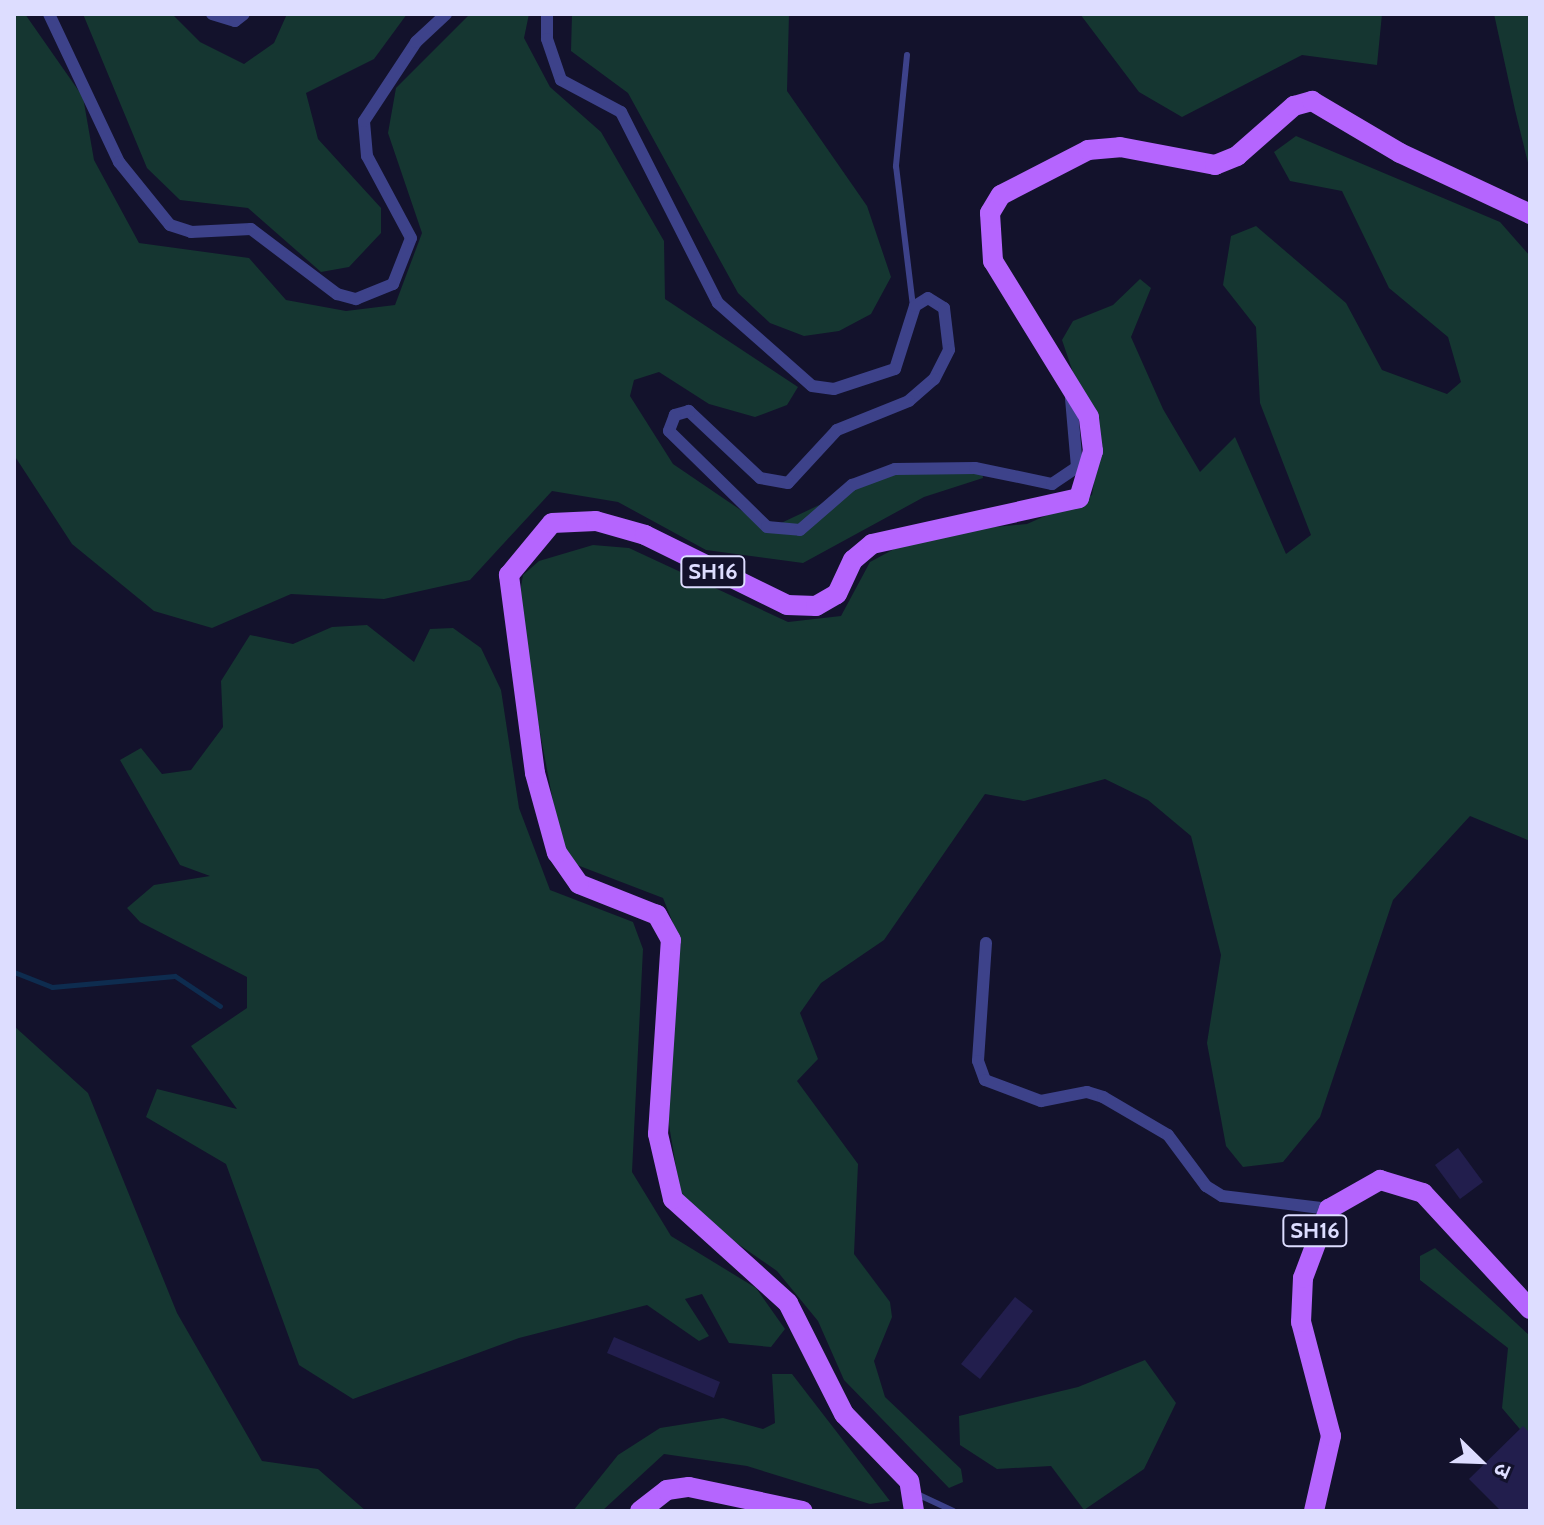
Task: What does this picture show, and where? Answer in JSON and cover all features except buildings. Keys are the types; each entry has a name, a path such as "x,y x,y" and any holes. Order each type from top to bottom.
{"main road":[{"name":"SH16","path":"914,1502 844,1414 788,1303 673,1199 658,1134 671,940 657,915 579,884 557,853 535,773 507,585 530,541 563,519 645,535 787,605 829,602 872,544 1085,493 1093,451 1089,417 1063,368 993,261 990,213 1001,195 1088,150 1120,147 1215,165 1237,156 1294,106 1312,101 1400,153 1530,214"},
{"name":"SH16","path":"1314,1511 1331,1436 1301,1322 1303,1278 1329,1209 1380,1180 1423,1193 1530,1309"},
{"path":"640,1511 667,1490 689,1487 803,1511"}],"street":[{"path":"49,14 119,162 170,225 191,232 251,229 337,294 356,299 393,284 411,238 367,156 364,121 416,42 446,14"},
{"path":"212,14 235,21 244,14"},
{"path":"547,14 561,80 621,112 718,303 740,328 812,386 834,389 895,369 913,311 928,298 944,308 944,366 909,401 837,430 788,483 760,478 685,409 669,431 767,527 787,533 879,472 975,468 1040,486 1073,475 1078,457 1063,368"},
{"path":"986,943 978,1061 985,1080 1041,1101 1087,1092 1103,1097 1168,1135 1206,1186 1222,1196 1329,1209"}],"lane":[{"path":"907,55 896,166 913,311"},
{"path":"914,1502 953,1511"}],"green space":[{"path":"14,14 25,14 83,97 94,160 139,243 249,258 286,300 346,311 395,305 422,233 388,133 396,88 470,14 529,14 524,38 550,87 601,132 664,241 665,299 798,387 787,405 755,417 709,404 659,372 634,380 630,396 673,464 748,515 779,524 885,474 982,470 983,478 924,497 803,563 706,550 618,502 552,491 470,580 384,599 291,594 212,628 154,611 72,544 14,455"},
{"path":"83,14 172,14 200,42 244,64 274,43 287,14 407,14 374,59 306,93 318,139 381,208 381,233 349,267 321,272 248,208 180,200 147,168"},
{"path":"572,14 789,14 787,91 867,206 891,277 871,314 839,331 804,336 770,323 738,293 628,93 571,51"},
{"path":"1080,14 1382,14 1377,65 1302,55 1182,117 1139,92"},
{"path":"1494,14 1530,14 1530,171 1515,110"},
{"path":"1296,136 1500,222 1530,256 1530,841 1470,816 1393,900 1320,1117 1283,1162 1243,1167 1226,1146 1207,1043 1221,955 1191,836 1148,800 1105,779 1024,801 985,794 884,940 821,983 800,1013 818,1059 797,1081 858,1164 854,1254 890,1302 892,1317 874,1361 885,1397 961,1469 963,1482 949,1488 844,1380 818,1321 777,1271 702,1219 680,1191 668,1119 673,923 663,898 564,860 517,610 523,575 539,561 593,545 629,548 788,622 841,616 870,562 922,534 1027,524 1092,495 1099,449 1062,340 1073,321 1113,305 1140,279 1151,288 1131,337 1163,409 1200,472 1235,437 1286,554 1311,535 1260,403 1256,327 1223,285 1231,236 1256,226 1346,303 1382,370 1447,394 1461,382 1448,337 1389,288 1342,191 1290,181 1274,152"},
{"path":"367,625 414,662 430,629 453,628 481,648 501,690 519,808 550,890 633,922 643,949 632,1172 671,1236 756,1288 785,1329 771,1347 729,1343 702,1294 685,1299 709,1336 699,1341 647,1305 519,1338 353,1399 299,1365 226,1164 146,1117 157,1089 237,1109 191,1046 247,1008 247,977 140,922 127,908 154,885 210,876 180,865 120,760 141,748 162,774 191,770 223,727 221,681 250,635 293,644 332,627"},
{"path":"14,1026 88,1093 177,1313 262,1461 318,1469 366,1511 14,1511"},
{"path":"1435,1248 1530,1336 1530,1441 1502,1408 1508,1348 1420,1280 1420,1256"},
{"path":"1145,1360 1176,1403 1144,1469 1084,1510 1051,1466 997,1469 960,1445 959,1416 1078,1387"},
{"path":"772,1374 792,1374 890,1501 870,1504 747,1466 664,1454 602,1511 573,1511 618,1455 660,1428 723,1418 763,1429 775,1423"}],"waterway":[{"path":"14,972 52,987 175,976 220,1006"}]}
